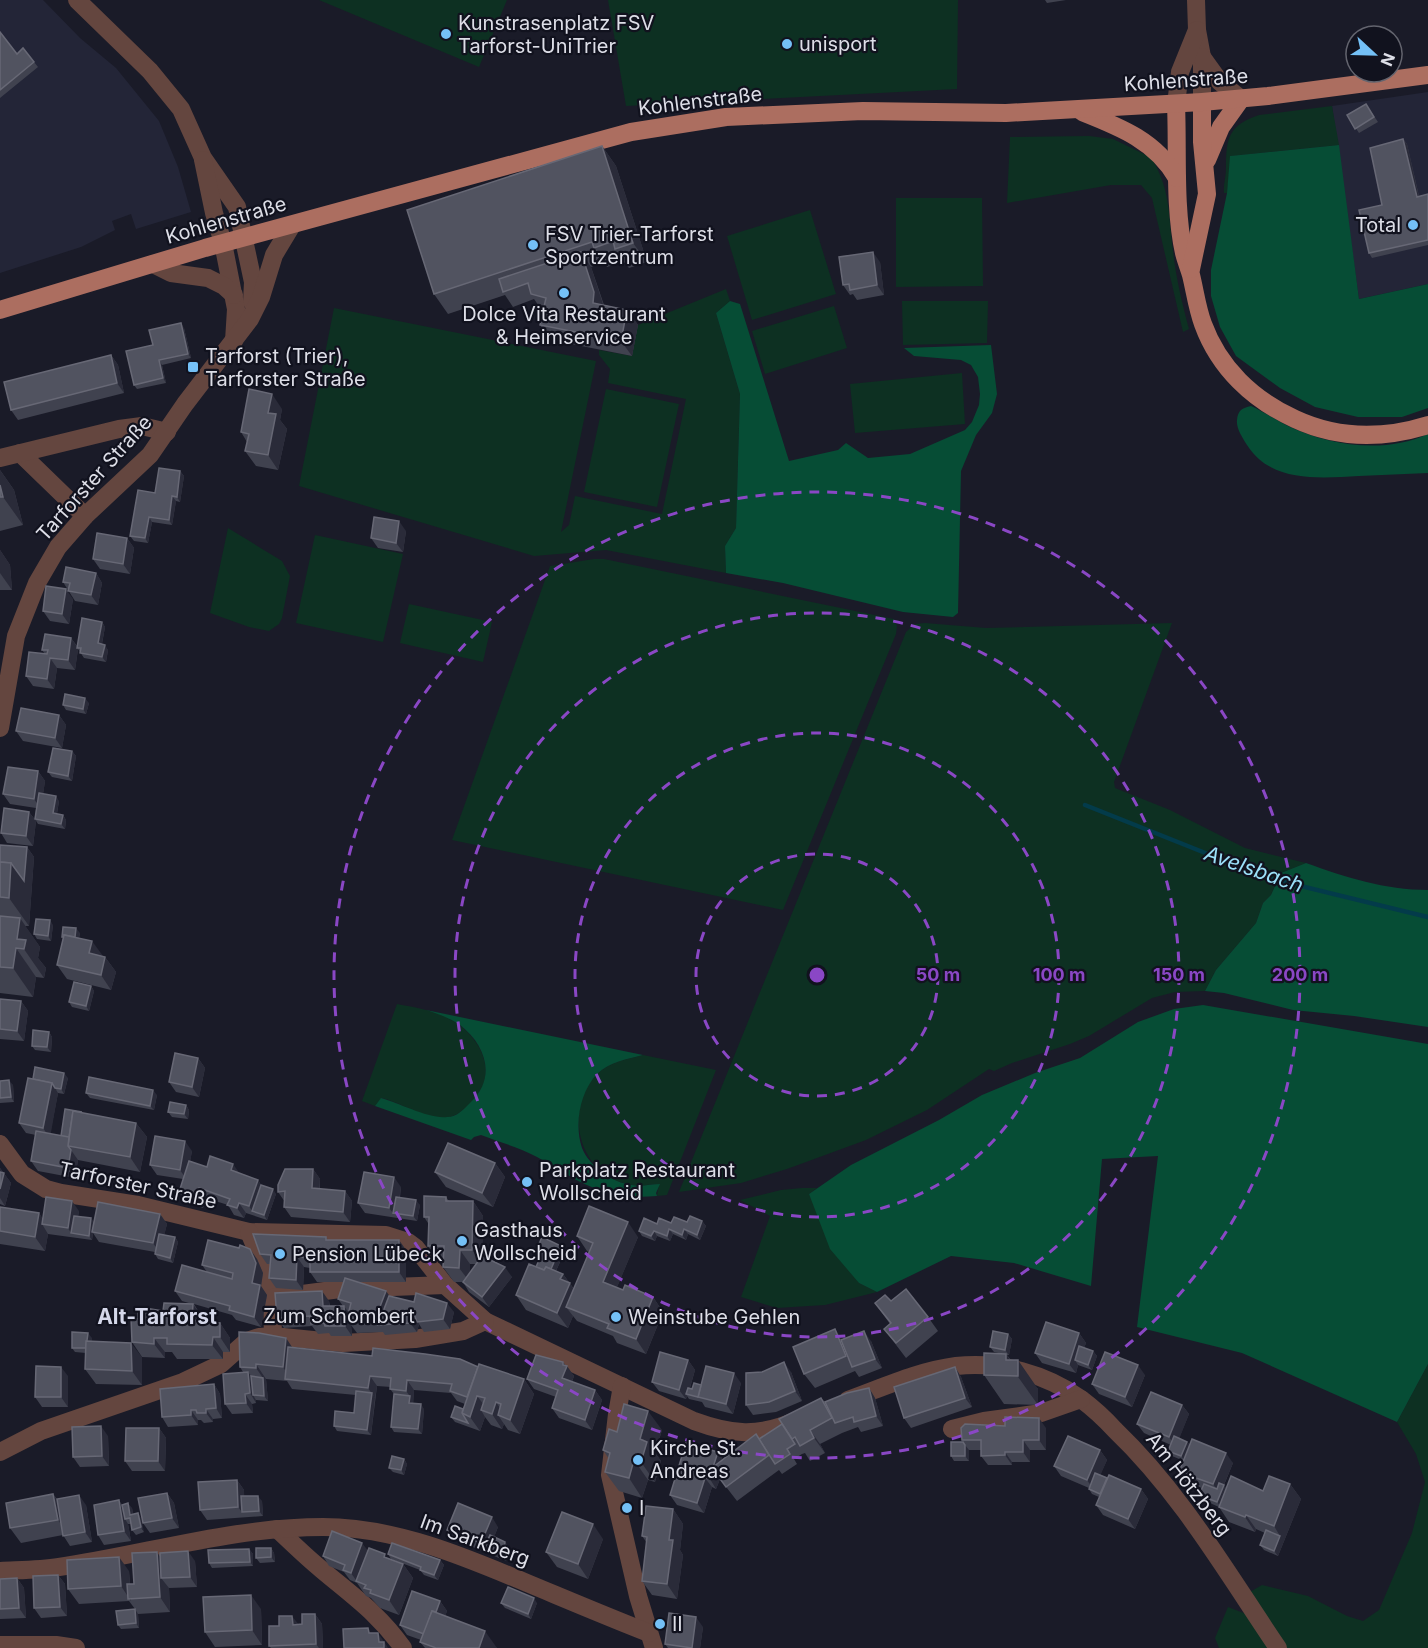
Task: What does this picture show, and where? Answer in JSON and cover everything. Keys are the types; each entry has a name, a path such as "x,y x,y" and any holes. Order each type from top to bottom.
{"main road":[{"name":"Kohlenstraße","path":"0,310 244,237 631,132 726,117 862,111 1006,113 1176,104 1241,99 1428,75"},
{"path":"1204,167 1217,134 1241,99"},
{"path":"1191,274 1206,201 1202,102"},
{"path":"1176,104 1177,178 1183,246 1203,325 1218,354 1238,381 1267,403 1307,424 1350,434 1373,436 1394,434 1428,425"},
{"path":"1074,109 1115,125 1144,141 1162,157 1177,178"}],"street":[{"path":"77,0 141,61 170,94 180,109 203,158 237,207 253,282 250,319"},
{"path":"1196,0 1197,30 1202,57 1202,102"},
{"path":"1176,104 1180,72 1197,30"},
{"path":"1202,57 1220,82 1241,99"},
{"path":"203,158 211,203 224,243 234,295 236,309 234,341"},
{"name":"Tarforster Straße","path":"0,728 16,636 37,583 58,547 85,516 150,455 250,319 261,297 274,255 292,225"},
{"path":"153,264 171,273 208,278 224,286 234,295"},
{"path":"0,458 119,429 142,426 167,432"},
{"path":"20,453 85,516"},
{"name":"Tarforster Straße","path":"0,1144 22,1174 46,1189 138,1204 249,1232 386,1234 408,1242 416,1248 445,1285 492,1324"},
{"path":"249,1232 265,1270 272,1298 273,1336"},
{"path":"272,1298 340,1289 445,1285"},
{"path":"492,1324 694,1421 724,1431 765,1432 806,1416"},
{"name":"Zum Schombert","path":"0,1452 41,1431 183,1382 221,1364 247,1341 273,1336 343,1342 415,1339 492,1324"},
{"name":"Am Hötzberg","path":"827,1408 923,1372 958,1366 986,1366 1031,1373 1081,1399 1133,1446 1182,1505 1278,1648"},
{"path":"622,1386 616,1414 610,1475 628,1556 651,1641"},
{"path":"952,1429 984,1420 1041,1413 1081,1399"},
{"name":"Im Sarkberg","path":"0,1571 58,1567 205,1539 277,1529 349,1528 429,1545 493,1569 651,1641"},
{"path":"277,1529 322,1570 359,1599 392,1632 403,1648"},
{"path":"0,1644 76,1648"}],"shaded area":[{"path":"0,0 43,0 80,38 116,68 159,121 178,167 191,212 136,229 131,214 112,221 115,230 81,247 0,273"},
{"path":"1428,92 1428,284 1359,299 1332,106"}],"green space":[{"name":"Kunstrasenplatz FSV Tarforst-UniTrier","path":"319,0 507,0 479,67"},
{"name":"unisport","path":"608,0 958,0 957,89 626,106"},
{"path":"1332,106 1339,145 1231,156 1227,193 1224,193 1228,141 1241,123 1259,115"},
{"path":"1089,136 1113,139 1146,155 1149,154 1156,166 1165,189 1176,271 1189,329 1183,332 1152,198 1141,185 1111,185 1007,203 1010,137"},
{"path":"1339,145 1359,299 1428,284 1428,408 1402,417 1358,417 1315,407 1280,388 1236,356 1220,327 1211,296 1211,270 1227,193 1230,156"},
{"path":"896,198 982,198 983,286 896,287"},
{"path":"810,210 836,294 752,320 727,236"},
{"path":"726,289 730,301 716,313 740,394 736,528 725,546 726,573 606,550 534,556 299,486 334,308 596,361 561,532 569,525 575,496 662,514 686,399 608,383 610,369 599,355 599,350 632,356 638,325"},
{"path":"730,301 740,304 789,461 838,450 846,443 868,458 910,454 965,430 972,422 979,405 978,377 971,365 961,360 914,356 904,348 991,345 997,394 992,413 976,435 961,471 958,613 953,617 903,612 783,583 726,573 725,546 736,528 740,394 716,313"},
{"path":"902,301 988,301 987,343 903,345"},
{"path":"834,306 847,348 765,374 752,331"},
{"path":"962,373 965,424 855,433 850,384"},
{"path":"606,389 679,404 657,507 584,492"},
{"path":"1251,406 1304,433 1339,443 1376,446 1394,444 1428,434 1428,473 1312,477 1282,472 1257,457 1240,433 1237,423 1238,414"},
{"path":"228,528 282,561 290,576 282,618 279,624 269,631 249,627 210,613"},
{"path":"315,535 403,554 383,642 296,623"},
{"path":"604,559 894,619 897,626 896,634 783,910 452,840 550,566"},
{"path":"409,604 492,622 483,662 400,643"},
{"path":"1172,623 1114,782 1115,788 1170,810 1245,848 1306,863 1281,873 1271,895 1263,903 1256,923 1216,970 1205,991 1175,992 1152,998 1089,1036 994,1071 989,1069 927,1110 866,1140 741,1183 679,1192 906,632 915,624 986,628"},
{"path":"1306,863 1350,878 1381,885 1428,890 1428,1027 1293,1010 1224,993 1205,991 1216,970 1256,923 1263,903 1271,895 1281,873"},
{"path":"397,1004 446,1017 458,1024 477,1043 485,1067 485,1079 471,1103 451,1117 435,1117 420,1113 382,1098 375,1106 362,1101"},
{"path":"1203,1005 1428,1044 1428,1364 1397,1422 1242,1353 1137,1327 1158,1156 1102,1159 1091,1286 1014,1263 951,1256 877,1292 859,1283 830,1249 809,1194 851,1165 982,1095 1035,1073 1080,1058 1138,1022 1174,1009"},
{"path":"426,1010 643,1055 613,1064 597,1074 591,1081 583,1099 579,1129 585,1155 596,1167 625,1184 639,1186 660,1184 657,1196 622,1196 593,1188 517,1148 481,1135 471,1140 375,1106 381,1098 431,1116 451,1117 463,1110 478,1093 486,1073 482,1052 476,1042 460,1025"},
{"path":"643,1055 716,1070 667,1195 657,1196 659,1184 635,1186 614,1179 599,1169 588,1156 579,1123 580,1105 586,1089 597,1074 619,1062"},
{"path":"817,1188 809,1194 859,1283 877,1292 825,1305 777,1308 741,1297 770,1216 740,1200 781,1190"},
{"path":"1428,1364 1428,1648 1286,1648 1248,1593 1262,1585 1308,1596 1347,1616 1363,1621 1379,1610 1412,1533 1425,1482 1416,1454 1397,1422"},
{"path":"1228,1607 1246,1614 1270,1648 1219,1648 1215,1638"}],"building":[{"path":"0,32 17,54 23,48 34,62 0,90"},
{"path":"1366,104 1374,117 1355,129 1347,115"},
{"path":"1403,139 1417,197 1428,194 1428,240 1369,253 1359,210 1382,205 1370,148"},
{"name":"FSV Trier-Tarforst Sportzentrum","path":"602,146 633,243 615,249 613,241 594,248 592,242 434,294 407,210"},
{"path":"581,252 594,292 593,303 627,310 621,341 540,325 546,298 531,294 528,283 503,292 499,279"},
{"path":"873,252 877,285 850,290 849,284 843,285 839,257"},
{"path":"181,323 188,354 159,360 163,378 134,385 126,351 153,345 149,330"},
{"path":"111,355 117,383 11,410 4,382"},
{"path":"249,389 272,394 268,413 276,414 268,455 245,451 249,434 241,432"},
{"path":"159,468 180,471 177,497 172,496 169,520 149,517 145,538 130,536 138,490 155,493"},
{"path":"374,517 399,521 396,543 371,538"},
{"path":"97,533 127,538 123,564 93,559"},
{"path":"66,567 96,573 91,595 68,591 70,583 63,582"},
{"path":"46,586 66,589 62,614 43,611"},
{"path":"82,618 102,622 98,643 105,645 102,657 80,653 81,648 77,648"},
{"path":"45,634 71,638 68,660 50,658 47,679 26,676 29,652 47,654 48,650 42,650"},
{"path":"65,694 85,698 83,709 63,705"},
{"path":"21,708 59,715 55,738 16,731"},
{"path":"53,748 72,751 68,776 48,772"},
{"path":"8,767 38,771 34,799 3,794"},
{"path":"39,793 56,796 53,813 63,815 61,824 35,819"},
{"path":"4,808 29,812 26,836 1,833"},
{"path":"0,845 27,847 24,881 11,863 0,862"},
{"path":"0,862 11,863 9,898 0,897"},
{"path":"0,916 20,918 17,939 26,940 24,949 16,948 13,968 0,967"},
{"path":"36,919 50,920 48,936 34,934"},
{"path":"63,927 76,928 75,937 64,935 62,937"},
{"path":"64,935 92,941 89,953 105,957 101,975 57,965"},
{"path":"74,982 91,986 86,1006 69,1002"},
{"path":"0,999 21,1001 17,1031 0,1029"},
{"path":"33,1030 49,1032 47,1047 32,1046"},
{"path":"175,1053 198,1058 192,1087 169,1082"},
{"path":"35,1067 64,1073 61,1089 55,1088 52,1083 33,1079"},
{"path":"89,1077 153,1090 150,1106 86,1093"},
{"path":"28,1078 52,1083 43,1128 19,1123"},
{"path":"9,1080 11,1097 0,1098 0,1081"},
{"path":"170,1102 186,1105 184,1114 168,1112"},
{"path":"65,1109 82,1112 73,1111 69,1137 61,1136"},
{"path":"73,1111 136,1123 130,1157 68,1146"},
{"path":"36,1131 69,1137 68,1146 71,1150 68,1168 31,1161"},
{"path":"155,1136 185,1141 180,1170 150,1165"},
{"path":"448,1143 495,1163 482,1193 435,1172"},
{"path":"210,1156 233,1164 231,1170 258,1180 249,1206 239,1203 237,1208 227,1205 230,1199 199,1188 196,1198 179,1192 189,1161 207,1167"},
{"path":"285,1169 313,1169 312,1188 345,1191 343,1212 284,1207 285,1191 278,1192 278,1185"},
{"path":"0,1172 4,1173 0,1189"},
{"path":"364,1172 394,1177 389,1208 358,1203"},
{"path":"261,1185 273,1189 264,1215 252,1211"},
{"path":"424,1196 446,1197 446,1201 473,1201 472,1250 460,1250 459,1268 443,1267 444,1246 428,1246 429,1217 424,1217"},
{"path":"46,1197 72,1201 68,1228 42,1224"},
{"path":"396,1197 416,1200 413,1216 393,1213"},
{"path":"98,1202 160,1214 153,1243 92,1232"},
{"path":"589,1206 628,1222 603,1282 623,1290 625,1285 653,1297 636,1339 607,1328 609,1324 566,1307 593,1243 577,1236"},
{"path":"0,1207 39,1213 35,1237 0,1231"},
{"path":"74,1216 91,1218 89,1236 71,1233"},
{"path":"690,1216 702,1221 697,1235 684,1229 682,1235 669,1229 667,1236 654,1231 651,1236 639,1231 644,1218 657,1224 659,1218 671,1223 674,1217 687,1222"},
{"path":"159,1234 175,1237 170,1258 155,1254"},
{"path":"253,1234 326,1237 326,1240 399,1240 399,1272 310,1272 310,1258 297,1257 296,1280 269,1278 271,1255 260,1254"},
{"path":"542,1237 561,1246 551,1269 546,1267 544,1270 536,1267 542,1253 536,1251"},
{"path":"208,1240 239,1248 240,1245 250,1249 256,1263 252,1283 260,1285 254,1317 229,1310 230,1306 175,1291 182,1265 232,1279 233,1273 202,1265"},
{"path":"482,1256 505,1267 482,1297 463,1282"},
{"path":"529,1264 544,1270 546,1267 563,1274 560,1279 570,1283 557,1313 516,1295"},
{"path":"345,1278 386,1291 376,1317 347,1319 351,1303 338,1299"},
{"path":"906,1289 928,1317 896,1343 884,1329 891,1323 875,1303 885,1295 891,1301"},
{"path":"322,1291 323,1306 344,1306 345,1326 311,1324 310,1316 277,1318 275,1293"},
{"path":"416,1293 447,1303 443,1319 417,1322 413,1311 410,1323 378,1325 389,1296 414,1302"},
{"path":"164,1303 193,1304 192,1320 220,1323 220,1337 213,1337 212,1345 167,1344 167,1338 154,1338 154,1344 132,1342 131,1318 138,1319 138,1307 163,1311"},
{"path":"1046,1322 1079,1333 1069,1364 1035,1353"},
{"path":"835,1329 846,1356 804,1374 793,1347"},
{"path":"864,1331 875,1359 852,1367 841,1340"},
{"path":"993,1331 1008,1334 1005,1350 990,1347"},
{"path":"72,1332 88,1333 86,1348 72,1348"},
{"path":"239,1332 286,1338 283,1367 256,1364 256,1368 240,1367"},
{"path":"86,1341 131,1343 132,1371 85,1369"},
{"path":"1079,1346 1093,1351 1088,1365 1075,1360"},
{"path":"288,1347 372,1356 373,1348 460,1359 478,1367 467,1397 450,1391 452,1384 407,1380 406,1391 390,1389 391,1378 370,1376 368,1388 285,1379"},
{"path":"660,1352 688,1360 679,1390 652,1382"},
{"path":"1105,1352 1138,1365 1125,1397 1092,1384"},
{"path":"984,1353 1006,1354 1006,1360 1018,1360 1018,1376 984,1375"},
{"path":"536,1355 563,1362 563,1365 567,1366 562,1378 595,1390 585,1420 552,1408 558,1390 527,1379"},
{"path":"784,1362 795,1391 769,1402 746,1405 746,1373 762,1372"},
{"path":"479,1364 524,1379 510,1420 498,1415 501,1404 496,1402 492,1414 481,1410 485,1398 477,1396 470,1417 462,1413"},
{"path":"36,1366 61,1367 61,1397 35,1397"},
{"path":"706,1366 734,1373 726,1404 698,1397"},
{"path":"955,1367 965,1398 904,1418 894,1387"},
{"path":"248,1372 250,1393 245,1394 246,1403 225,1404 223,1374"},
{"path":"251,1376 263,1378 264,1396 253,1395"},
{"path":"694,1383 701,1385 698,1397 686,1394 688,1388 692,1389"},
{"path":"214,1384 216,1408 206,1409 206,1413 191,1410 191,1415 162,1417 160,1389"},
{"path":"869,1388 876,1416 854,1422 853,1417 835,1423 825,1402 847,1393"},
{"path":"356,1391 372,1393 367,1430 334,1426 335,1411 354,1413"},
{"path":"1151,1392 1182,1405 1169,1437 1137,1424"},
{"path":"394,1394 410,1396 409,1403 421,1404 418,1429 391,1427"},
{"path":"821,1398 832,1418 810,1430 814,1438 800,1446 795,1437 792,1439 779,1419"},
{"path":"624,1404 648,1411 640,1439 647,1442 641,1462 634,1460 629,1478 605,1472 610,1453 603,1450 609,1429 617,1432"},
{"path":"455,1406 463,1409 462,1413 468,1423 451,1417"},
{"path":"1005,1417 1039,1418 1039,1440 1023,1440 1023,1452 981,1456 981,1440 962,1440 961,1428 965,1424 1005,1426"},
{"path":"782,1424 795,1444 787,1449 790,1454 775,1464 759,1439"},
{"path":"101,1426 102,1456 73,1457 72,1427"},
{"path":"126,1428 159,1428 158,1461 125,1461"},
{"path":"756,1434 769,1455 726,1487 712,1468"},
{"path":"1068,1436 1100,1450 1087,1480 1054,1466"},
{"path":"1174,1436 1187,1442 1181,1456 1168,1451"},
{"path":"1192,1439 1226,1453 1213,1484 1179,1472"},
{"path":"951,1442 963,1442 965,1456 951,1456"},
{"path":"686,1443 718,1452 710,1479 705,1478 697,1503 670,1495"},
{"path":"392,1456 404,1459 401,1470 389,1468"},
{"path":"1095,1473 1107,1478 1100,1494 1089,1489"},
{"path":"1109,1475 1141,1489 1128,1519 1096,1505"},
{"path":"1231,1476 1263,1491 1269,1476 1290,1484 1274,1526 1219,1507"},
{"path":"237,1480 238,1507 200,1510 198,1482"},
{"path":"1219,1483 1224,1485 1217,1502 1199,1495 1204,1484 1217,1489"},
{"path":"167,1493 172,1518 143,1523 138,1498"},
{"path":"53,1494 58,1520 10,1528 6,1503"},
{"path":"79,1495 85,1532 63,1536 57,1499"},
{"path":"241,1496 258,1496 259,1511 242,1512"},
{"path":"119,1500 124,1531 98,1535 94,1505"},
{"path":"128,1503 130,1515 138,1513 141,1527 132,1530 130,1518 125,1519 122,1505"},
{"path":"458,1503 492,1517 481,1543 447,1530"},
{"path":"646,1506 673,1509 669,1540 673,1540 667,1584 642,1581 647,1537 642,1536"},
{"path":"562,1512 593,1524 578,1564 546,1552"},
{"path":"1266,1530 1280,1536 1274,1551 1260,1545"},
{"path":"332,1531 362,1543 351,1573 343,1570 345,1565 323,1556"},
{"path":"490,1535 505,1542 503,1556 484,1548"},
{"path":"392,1543 440,1560 434,1575 420,1570 421,1567 388,1554"},
{"path":"256,1548 271,1548 271,1557 256,1558"},
{"path":"369,1548 403,1564 389,1600 370,1593 371,1590 364,1588 366,1585 356,1581"},
{"path":"249,1549 250,1562 209,1563 208,1550"},
{"path":"188,1551 190,1577 161,1578 160,1553"},
{"path":"157,1552 160,1597 128,1599 127,1584 134,1584 132,1553"},
{"path":"119,1557 121,1586 68,1589 67,1560"},
{"path":"58,1575 60,1607 34,1608 33,1576"},
{"path":"17,1578 19,1608 0,1609 0,1579"},
{"path":"508,1587 534,1598 528,1614 501,1603"},
{"path":"412,1591 440,1601 436,1612 432,1611 424,1634 400,1625"},
{"path":"251,1595 252,1630 205,1632 203,1597"},
{"path":"135,1609 136,1623 118,1625 116,1611"},
{"path":"432,1611 485,1631 479,1648 436,1648 420,1642"},
{"path":"669,1613 696,1617 692,1648 665,1644"},
{"path":"302,1614 315,1614 316,1644 269,1646 269,1626 279,1626 279,1616 292,1616 293,1625 302,1624"},
{"path":"368,1628 369,1633 378,1633 379,1642 384,1642 384,1648 344,1648 343,1629"}],"waterway":[{"name":"Avelsbach","path":"1085,805 1268,878 1428,917"}],"place":[{"name":"Kunstrasenplatz FSV Tarforst-UniTrier","path":"446,34"},
{"name":"unisport","path":"787,44"},
{"name":"Total","path":"1413,225"},
{"name":"FSV Trier-Tarforst Sportzentrum","path":"533,245"},
{"name":"Dolce Vita Restaurant & Heimservice","path":"564,293"},
{"name":"Tarforst (Trier), Tarforster Straße","path":"193,367"},
{"name":"Parkplatz Restaurant Wollscheid","path":"527,1182"},
{"name":"Gasthaus Wollscheid","path":"462,1241"},
{"name":"Pension Lübeck","path":"280,1254"},
{"name":"Weinstube Gehlen","path":"616,1317"},
{"name":"Kirche St. Andreas","path":"638,1460"},
{"name":"I","path":"627,1508"},
{"name":"II","path":"660,1624"}],"district":[{"name":"Alt-Tarforst","path":"157,1316"}]}
